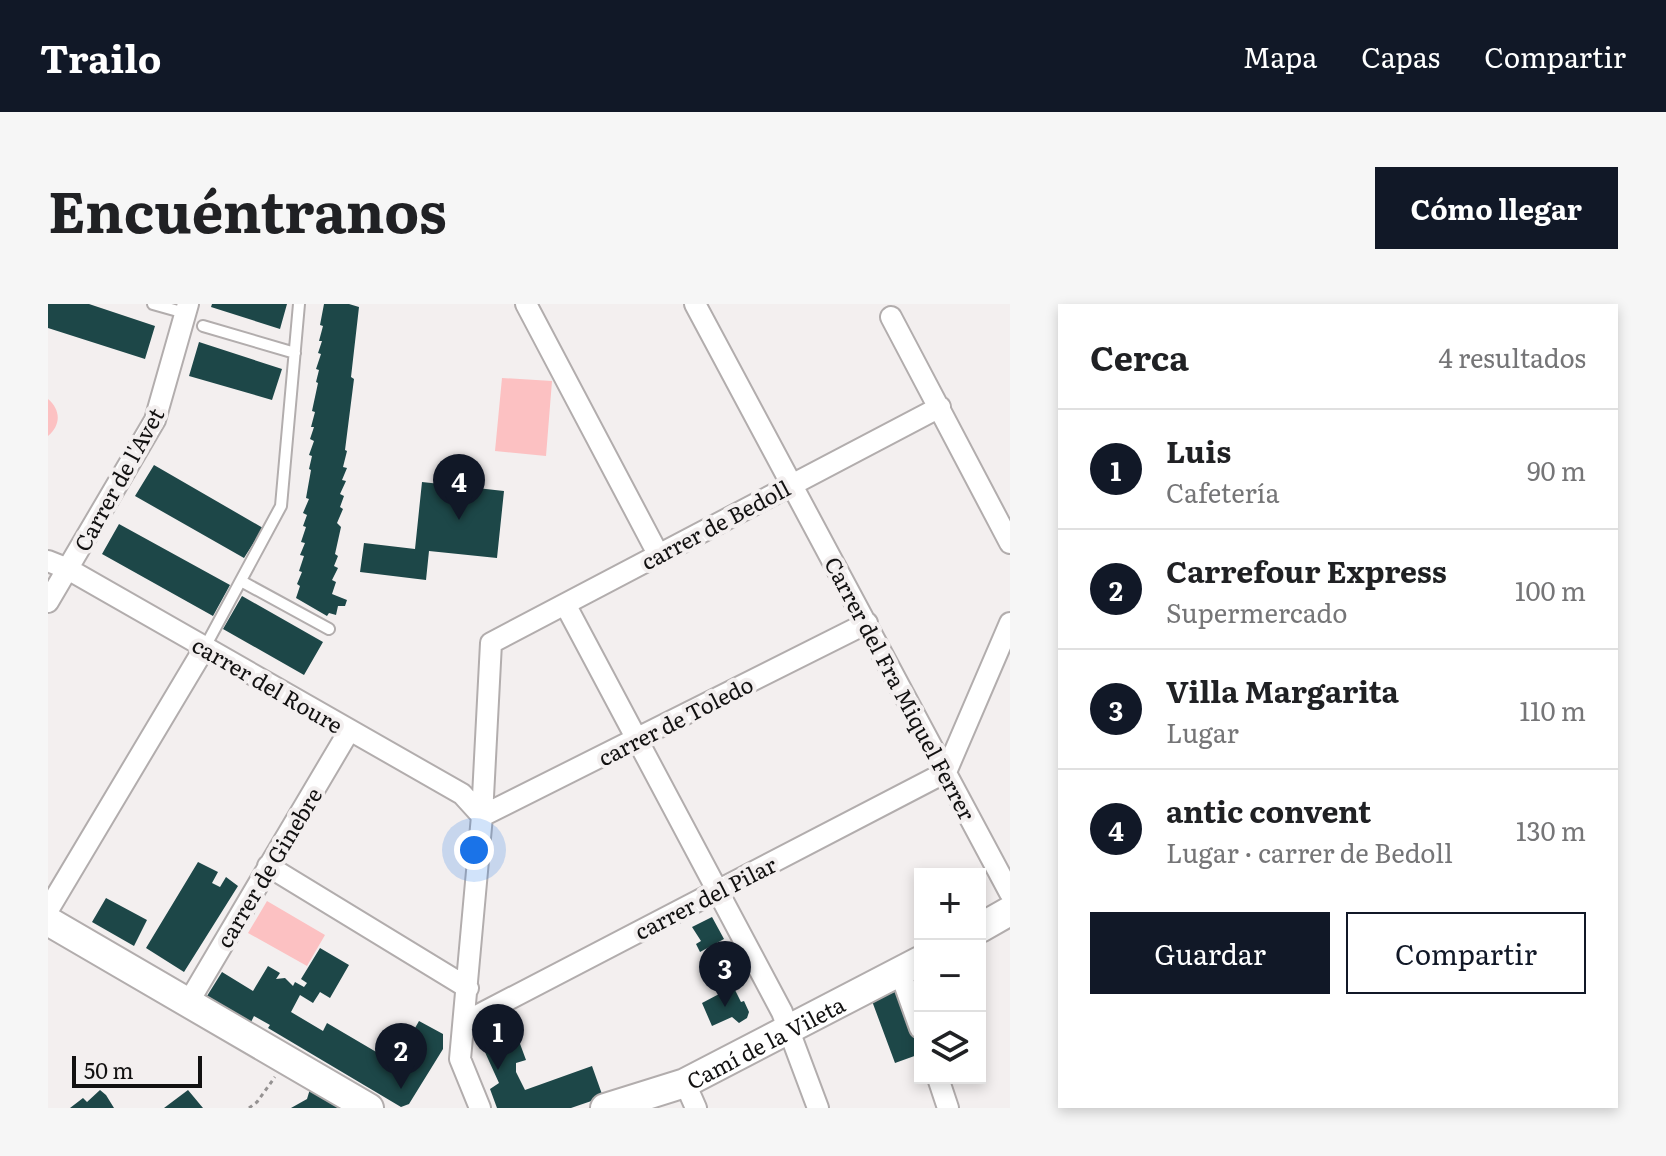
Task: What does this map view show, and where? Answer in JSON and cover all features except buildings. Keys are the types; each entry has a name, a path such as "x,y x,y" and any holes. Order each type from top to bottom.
{"street":[{"path":"526,304 658,554"},
{"path":"695,304 792,482"},
{"name":"Carrer de l'Avet","path":"48,602 155,420 186,308"},
{"path":"891,317 1010,543"},
{"name":"carrer de Bedoll","path":"482,816 491,643 792,482 940,407"},
{"name":"Carrer del Fra Miquel Ferrer","path":"792,482 1010,893"},
{"name":"carrer del Roure","path":"48,561 68,569 462,794 482,816"},
{"path":"565,604 639,739 789,1030 818,1108"},
{"name":"carrer de Toledo","path":"482,816 867,623"},
{"path":"946,772 1010,623"},
{"path":"48,910 205,647"},
{"name":"carrer de Ginebre","path":"188,1003 349,731"},
{"name":"carrer del Pilar","path":"465,1022 946,772"},
{"path":"480,1108 460,1059 482,816"},
{"path":"268,866 468,988"},
{"path":"986,925 1010,911"},
{"path":"48,921 369,1108"},
{"path":"910,967 917,1012"},
{"name":"Camí de la Vileta","path":"605,1108 690,1096 789,1030 910,967"},
{"path":"940,1084 948,1108"}],"lane":[{"path":"153,304 186,308"},
{"path":"205,647 281,506 299,304"},
{"path":"203,326 295,353"},
{"path":"241,581 329,629"}],"path":[{"path":"249,1108 257,1102 286,1060"}],"shaded area":[{"path":"502,378 552,381 546,456 495,451"},
{"path":"48,399 58,418 48,436"},
{"path":"267,901 325,935 307,966 248,933"}],"place":[{"name":"antic convent","path":"459,520"},
{"name":"Villa Margarita","path":"725,1007"},
{"name":"Luis","path":"498,1070"},
{"name":"Carrefour Express","path":"401,1089"}]}
